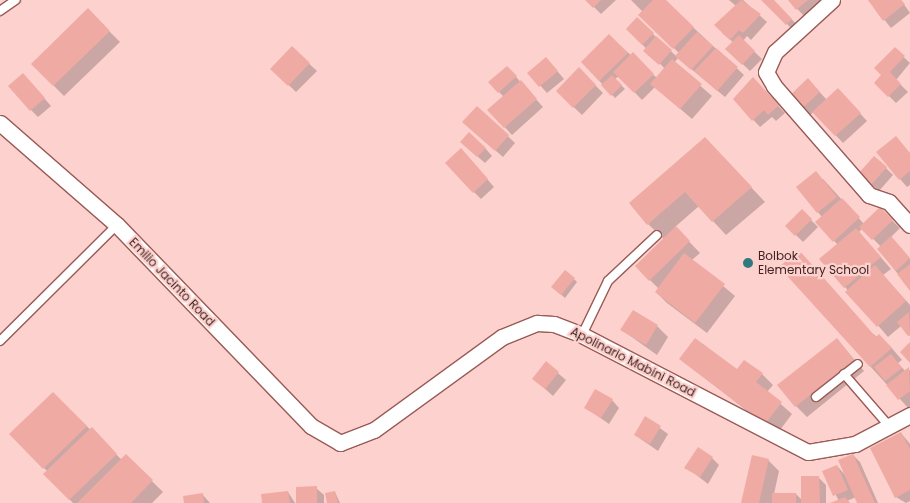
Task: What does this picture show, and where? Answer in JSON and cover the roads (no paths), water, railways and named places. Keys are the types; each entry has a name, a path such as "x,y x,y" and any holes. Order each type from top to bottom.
{"street":[{"path":"832,0 775,52 766,72 774,86 869,195 889,202 910,225"},
{"name":"Emilio Jacinto Road","path":"0,123 117,224 311,426 340,443"},
{"name":"Apolinario Mabini Road","path":"340,443 374,430 502,337 537,323 554,324 582,335 808,452 855,444 910,415"}],"lane":[{"path":"0,11 16,0"},
{"path":"0,341 117,224"},
{"path":"582,335 608,281 657,235"},
{"path":"816,397 858,364"},
{"path":"844,374 889,426"}],"place":[{"name":"Bolbok Elementary School","path":"748,263"}]}
